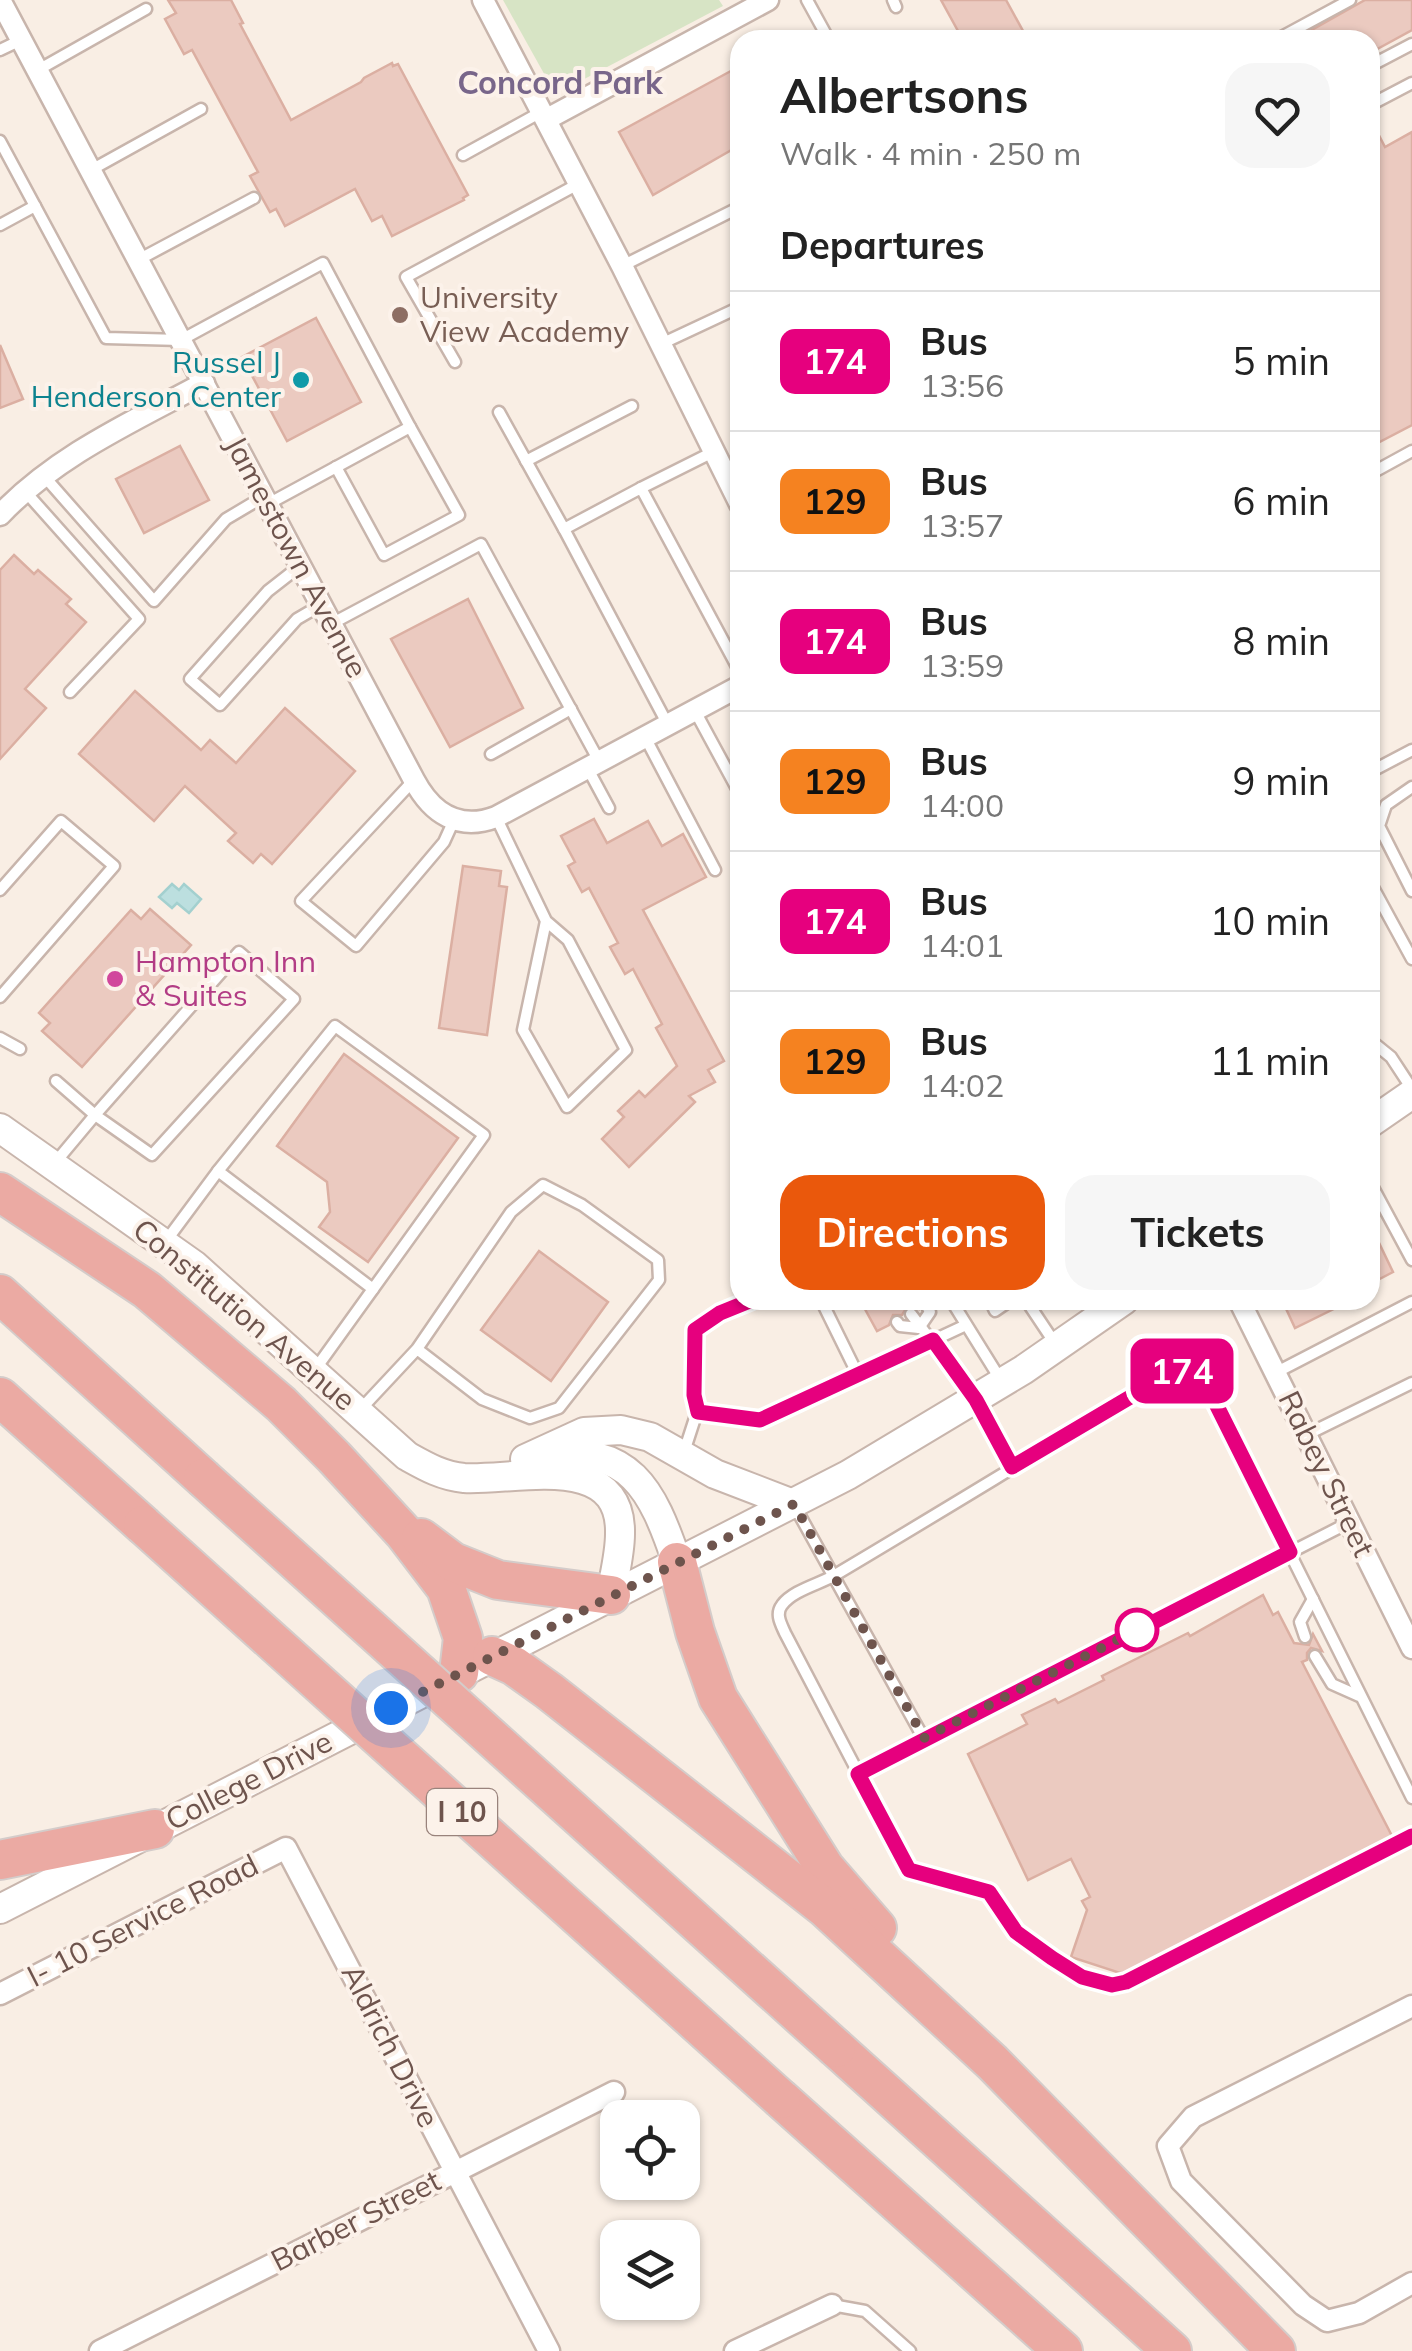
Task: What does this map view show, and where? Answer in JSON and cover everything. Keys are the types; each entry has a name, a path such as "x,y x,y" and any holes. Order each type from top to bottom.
{"highway":[{"path":"0,1192 146,1290 282,1404 388,1514 433,1568 454,1605 475,1665 514,1666 549,1690 825,1908 992,2062 1276,2351"},
{"name":"I 10","path":"0,1294 1172,2351"},
{"name":"I 10","path":"0,1397 1063,2351"},
{"path":"0,1436 56,1446"},
{"path":"388,1514 453,1562 498,1580 610,1595"},
{"path":"677,1562 718,1698 825,1868 992,2062"},
{"path":"0,1860 155,1829"}],"street":[{"name":"Jamestown Avenue","path":"0,0 414,780 435,810 454,820"},
{"path":"483,0 580,183 730,485"},
{"path":"545,115 768,0"},
{"path":"0,514 65,458 204,383"},
{"path":"454,820 468,823 496,817 730,691"},
{"path":"1380,1116 1412,1092"},
{"name":"Constitution Avenue","path":"0,1128 165,1244 253,1315 407,1456 433,1471 462,1478 584,1476 604,1490 617,1510 620,1534 610,1595"},
{"name":"College Drive","path":"0,1909 794,1504 976,1400 1109,1310"},
{"name":"Rabey Street","path":"1244,1310 1412,1648"},
{"path":"496,1476 570,1438 606,1429 650,1436 715,1474 794,1504"},
{"path":"525,1459 580,1454 597,1456 619,1466 648,1493 660,1512 677,1562"},
{"name":"I- 10 Service Road","path":"0,1994 286,1848"},
{"name":"Aldrich Drive","path":"286,1848 549,2351"},
{"path":"1412,2006 1193,2116 1168,2146 1181,2182 1303,2305 1327,2320 1359,2313 1412,2283"},
{"name":"Barber Street","path":"100,2351 614,2092"},
{"path":"735,2351 832,2305"}],"lane":[{"path":"808,0 824,30"},
{"path":"1294,30 1350,0"},
{"path":"38,70 146,9"},
{"path":"0,50 21,40"},
{"path":"1380,61 1412,44"},
{"path":"1380,101 1412,83"},
{"path":"91,170 201,109"},
{"path":"462,155 545,115"},
{"path":"1,145 106,338 181,340 322,263 459,515 384,555 336,467"},
{"path":"455,362 406,277 580,183"},
{"path":"138,260 254,198"},
{"path":"0,224 36,206"},
{"path":"622,266 730,212"},
{"path":"660,345 730,312"},
{"path":"526,461 632,406"},
{"path":"499,412 668,725"},
{"path":"43,474 154,601 226,518 336,467 410,427"},
{"path":"1380,469 1412,451"},
{"path":"564,529 713,452"},
{"path":"642,488 730,653"},
{"path":"24,490 139,618 70,692"},
{"path":"300,566 268,591 190,679 220,706 298,620 326,614 481,544 571,710 608,808"},
{"path":"491,754 571,710"},
{"path":"695,710 730,775"},
{"path":"645,737 715,870"},
{"path":"1380,767 1412,750"},
{"path":"414,780 302,901 356,946 444,842 454,820"},
{"path":"1380,823 1386,805 1412,787"},
{"path":"496,817 546,921 568,940 626,1050 568,1106 523,1030 546,921"},
{"path":"0,890 61,821 114,866 0,997"},
{"path":"1380,828 1412,890"},
{"path":"1380,900 1412,959"},
{"path":"53,1164 96,1115 239,952 294,999 152,1155 96,1115 56,1080"},
{"path":"165,1244 218,1171 335,1026 484,1135 313,1372"},
{"path":"0,1038 20,1049"},
{"path":"1380,1048 1391,1057 1412,1092"},
{"path":"218,1171 373,1289"},
{"path":"358,1412 417,1349 511,1212 542,1185 582,1206 658,1260 659,1280 559,1408 530,1418 482,1399 417,1349"},
{"path":"1380,1201 1412,1260"},
{"path":"1276,1373 1412,1302"},
{"path":"683,1455 698,1412 694,1395 695,1330 730,1309"},
{"path":"826,1310 858,1375"},
{"path":"918,1328 929,1310"},
{"path":"956,1310 1002,1383"},
{"path":"1033,1310 1057,1346"},
{"path":"911,1314 976,1400 1012,1467"},
{"path":"898,1322 900,1326 918,1328"},
{"path":"698,1412 760,1420 966,1325"},
{"path":"1412,1798 1210,1392 1192,1374 1182,1371 1171,1373 834,1576 784,1602 778,1618 909,1870 989,1892 1016,1932 1082,1977 1112,1985 1126,1982 1412,1836"},
{"path":"1306,1436 1412,1383"},
{"path":"794,1504 924,1738"},
{"path":"858,1774 1350,1522"},
{"path":"1305,1637 1300,1622 1312,1599"},
{"path":"1315,1656 1332,1684 1360,1696"},
{"path":"832,2305 864,2311 910,2351"}],"green space":[{"path":"503,0 719,0 723,6 564,87 547,79"}],"water":[{"path":"172,884 179,890 184,884 201,899 189,913 177,903 172,908 159,897"}],"building":[{"path":"168,0 231,0 291,120 392,63 398,64 468,195 392,236 382,216 372,221 355,189 285,226 276,209 270,212 250,176 258,172 192,50 184,54 165,19 176,13"},
{"path":"941,0 1006,0 1022,30 958,30"},
{"path":"1365,0 1412,0 1412,30 1380,48 1380,30 1312,30"},
{"path":"730,71 730,151 653,195 619,132"},
{"path":"1412,132 1412,425 1380,442 1380,137 1385,147"},
{"name":"Russel J Henderson Center","path":"316,318 361,402 287,441 242,357"},
{"path":"0,345 23,399 0,408"},
{"path":"180,446 209,500 144,533 116,479"},
{"path":"14,555 71,599 66,604 86,622 25,689 46,708 0,759 0,570"},
{"path":"468,599 523,708 450,747 391,639"},
{"path":"135,691 201,750 210,740 236,763 285,708 355,771 272,864 261,854 253,863 228,841 236,833 185,786 154,821 79,754"},
{"path":"594,819 607,843 648,821 662,846 683,834 706,877 643,910 724,1061 708,1070 715,1082 689,1096 695,1102 629,1167 602,1139 624,1117 618,1111 639,1091 645,1097 677,1066 656,1028 662,1024 633,969 625,974 610,947 618,943 589,888 582,892 568,866 575,862 561,836"},
{"path":"463,866 501,871 499,886 507,887 487,1035 439,1028"},
{"name":"Hampton Inn & Suites","path":"150,909 191,945 82,1067 42,1031 50,1023 39,1013 131,910 141,919"},
{"path":"344,1054 458,1138 368,1262 319,1227 330,1212 327,1182 277,1146"},
{"path":"1380,1245 1393,1272 1380,1279"},
{"path":"539,1251 608,1302 551,1381 481,1330"},
{"path":"865,1310 905,1310 902,1315 893,1315 889,1325 877,1331"},
{"path":"1287,1310 1332,1310 1295,1328"},
{"path":"1263,1595 1273,1615 1278,1612 1294,1643 1309,1645 1313,1634 1322,1651 1311,1648 1307,1660 1302,1662 1392,1836 1123,1974 1071,1957 1087,1910 1082,1901 1090,1897 1071,1859 1028,1880 968,1754 1027,1724 1022,1715 1055,1699 1058,1703 1104,1680 1102,1676 1188,1633 1190,1636"}],"bus line":[{"name":"174","path":"730,1309 695,1330 694,1395 698,1412 760,1420 933,1340 976,1400 1012,1467 1171,1373 1192,1374 1210,1392 1290,1552 858,1774 909,1870 989,1892 1016,1932 1082,1977 1112,1985 1126,1982 1242,1925 1412,1836"}],"place":[{"name":"University View Academy","path":"400,315"},
{"name":"Russel J Henderson Center","path":"301,380"},
{"name":"Hampton Inn & Suites","path":"115,979"}],"district":[{"name":"Concord Park","path":"560,83"}],"route":[{"path":"391,1708 794,1504 924,1738 1137,1630"}]}
